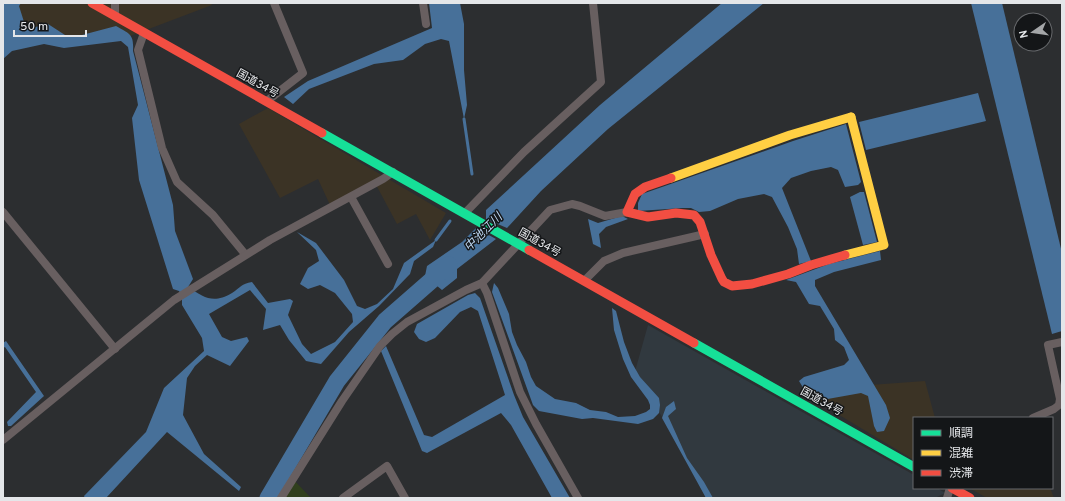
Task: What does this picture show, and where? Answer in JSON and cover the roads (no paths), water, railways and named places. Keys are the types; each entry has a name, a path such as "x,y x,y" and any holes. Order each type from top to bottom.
{"main road":[{"name":"国道34号","path":"92,3 913,465"},
{"path":"851,117 884,245 811,265 788,274 752,284 732,286 724,282 722,279 711,254 705,234 700,222 694,215 676,213 648,217 627,212 635,194 645,187 790,135 851,117"},
{"path":"953,489 970,498"}],"street":[{"path":"115,3 115,16"},
{"path":"267,102 303,73 274,3"},
{"path":"423,3 426,24"},
{"path":"469,216 524,152 601,82 593,3"},
{"path":"144,33 138,50 162,148 177,182 213,215 245,254"},
{"path":"3,440 174,300 245,254 351,197 393,172"},
{"path":"351,197 388,264"},
{"path":"284,497 342,401 380,346 392,334 407,322 482,283 514,241 550,210 572,204 605,216 627,212"},
{"path":"3,212 115,349"},
{"path":"584,281 604,262 623,253 705,234"},
{"path":"482,283 487,293 520,392 536,424 578,498"},
{"path":"1035,417 1054,409 1059,405 1060,399 1048,346 1062,342"},
{"path":"343,498 387,466 405,498"}],"water":[{"path":"3,3 21,3 19,6 25,25 31,28 48,24 65,35 82,35 116,26 130,35 133,41 133,51 173,205 175,231 193,279 188,287 204,297 214,299 220,298 232,293 243,285 252,282 268,303 290,299 293,301 288,315 302,344 311,354 335,342 353,322 352,314 335,293 320,285 308,289 300,284 308,268 319,261 316,250 297,232 316,243 344,280 357,306 365,309 377,304 393,289 404,263 436,240 433,247 414,261 410,274 379,306 349,332 321,364 306,361 289,340 280,325 263,330 266,309 250,290 209,314 222,337 231,341 247,337 249,341 230,366 207,355 195,366 187,378 183,415 204,454 241,487 239,491 167,432 106,498 85,498 84,496 146,432 164,388 204,351 202,338 182,305 182,296 179,291 173,289 139,180 132,118 138,105 128,47 121,41 64,48 44,44 12,51 3,59"},
{"path":"429,3 460,3 464,24 464,70 467,105 464,119 449,41 441,39 425,44 403,60 374,64 309,89 293,104 284,97 308,81 432,28"},
{"path":"722,3 764,3 608,129 541,191 507,228 486,219 486,210 600,105"},
{"path":"971,3 1002,3 1062,253 1062,331 1052,334"},
{"path":"978,93 986,121 866,150 859,122"},
{"path":"846,124 861,182 858,185 845,187 838,170 831,167 811,171 791,178 782,188 811,261 799,264 797,249 788,227 772,197 764,194 738,199 710,211 699,212 691,208 683,208 638,211 638,203 642,194"},
{"path":"860,192 864,192 877,242 863,245 850,197"},
{"path":"622,216 628,219 606,227 599,234 601,248 593,244 588,219 598,223"},
{"path":"476,228 496,239 457,269 457,278 442,290 425,276 427,266 462,242"},
{"path":"880,251 881,260 834,272 815,280 815,286 886,405 890,418 884,431 877,432 874,426 868,396 861,393 822,400 807,394 799,381 804,377 844,365 849,360 844,347 835,340 834,329 820,306 809,304 796,282 786,280 829,264"},
{"path":"494,283 498,288 509,314 512,332 536,386 555,399 576,403 590,410 606,412 618,417 635,416 650,409 648,400 631,377 623,359 614,330 612,308 616,311 624,342 632,363 640,377 659,398 659,413 653,419 638,424 593,418 582,419 539,411 533,405 492,292"},
{"path":"475,293 480,298 523,417 570,498 552,498 511,425 501,413 427,453 422,451 381,351 386,346 424,435 432,437 505,395 478,311 471,307 460,312 435,338 426,342 419,339 414,332 417,324 468,295"},
{"path":"6,341 44,396 11,426 8,426 7,422 36,392 5,347 3,348 3,343"},
{"path":"674,401 676,409 668,416 687,458 713,498 706,498 662,418 666,407"}],"waterway":[{"path":"464,119 472,174"},
{"path":"436,240 450,221"},
{"name":"中池江川","path":"268,498 337,381 385,321 449,265"}]}
